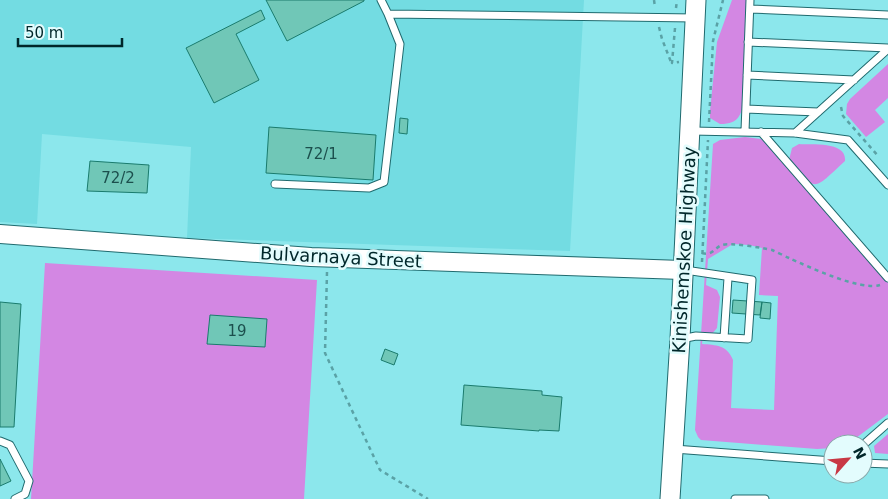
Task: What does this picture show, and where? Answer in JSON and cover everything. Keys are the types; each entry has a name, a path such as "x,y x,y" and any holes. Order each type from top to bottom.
{"main road":[{"name":"Kinishemskoe Highway","path":"670,499 680,339 692,272 699,131 696,9"}],"street":[{"name":"Bulvarnaya Street","path":"0,234 327,258 692,272"}],"lane":[{"path":"275,184 369,188 384,182 400,44 382,0"},
{"path":"744,131 750,0"},
{"path":"388,14 583,18 657,17 696,9"},
{"path":"750,9 888,15"},
{"path":"748,42 888,49"},
{"path":"795,133 888,49"},
{"path":"747,75 854,80"},
{"path":"746,109 818,112"},
{"path":"699,131 795,133 848,140 888,185"},
{"path":"761,132 888,278"},
{"path":"680,339 696,336 748,339 752,280 692,272"},
{"path":"724,338 728,278"},
{"path":"873,436 888,423"},
{"path":"0,441 10,445 28,481 25,494 14,499"},
{"path":"674,449 823,460"},
{"path":"873,463 888,464"},
{"path":"735,499 765,499"}],"path":[{"path":"654,0 662,39 672,63"},
{"path":"692,272 702,253 699,131 713,41 723,0"},
{"path":"844,100 840,107 844,116 882,160"},
{"path":"702,253 710,254 724,245 741,245 774,251 826,274 862,285 874,286 881,284"},
{"path":"327,258 324,353 380,470 428,499"}],"shaded area":[{"path":"0,0 584,0 570,251 187,238 191,147 42,134 37,224 0,222"},
{"path":"732,0 748,0 744,96 739,117 727,124 720,124 710,118 710,111 717,42"},
{"path":"888,64 888,98 875,110 885,122 866,137 846,114 847,104"},
{"path":"745,137 761,139 767,143 888,283 888,414 861,434 823,434 823,449 817,449 701,440 698,437 695,430 713,144 720,140","holes":["733,244 762,248 759,295 778,296 774,410 731,408 733,360 731,355 724,349 702,344 703,334 711,335 717,328 720,297 717,290 706,285 708,259"]},
{"path":"799,144 835,147 844,155 845,161 821,182 811,183 805,179 789,160 792,148"},
{"path":"45,263 317,280 304,499 31,499"},
{"path":"888,434 888,454 875,453 874,446"}],"building":[{"path":"266,0 364,0 364,1 287,41"},
{"path":"261,10 265,19 236,34 259,80 214,103 186,48"},
{"path":"400,118 408,119 407,134 399,133"},
{"path":"269,127 376,135 373,180 266,173"},
{"path":"90,161 149,165 147,193 87,191"},
{"path":"733,300 762,302 760,315 732,313"},
{"path":"0,302 21,304 14,427 0,427"},
{"path":"762,302 771,303 770,319 760,318"},
{"path":"210,315 267,319 265,347 207,344"},
{"path":"385,349 398,354 394,365 381,360"},
{"path":"464,385 542,391 542,395 562,397 559,431 461,425"},
{"path":"0,459 11,481 0,486"}]}
